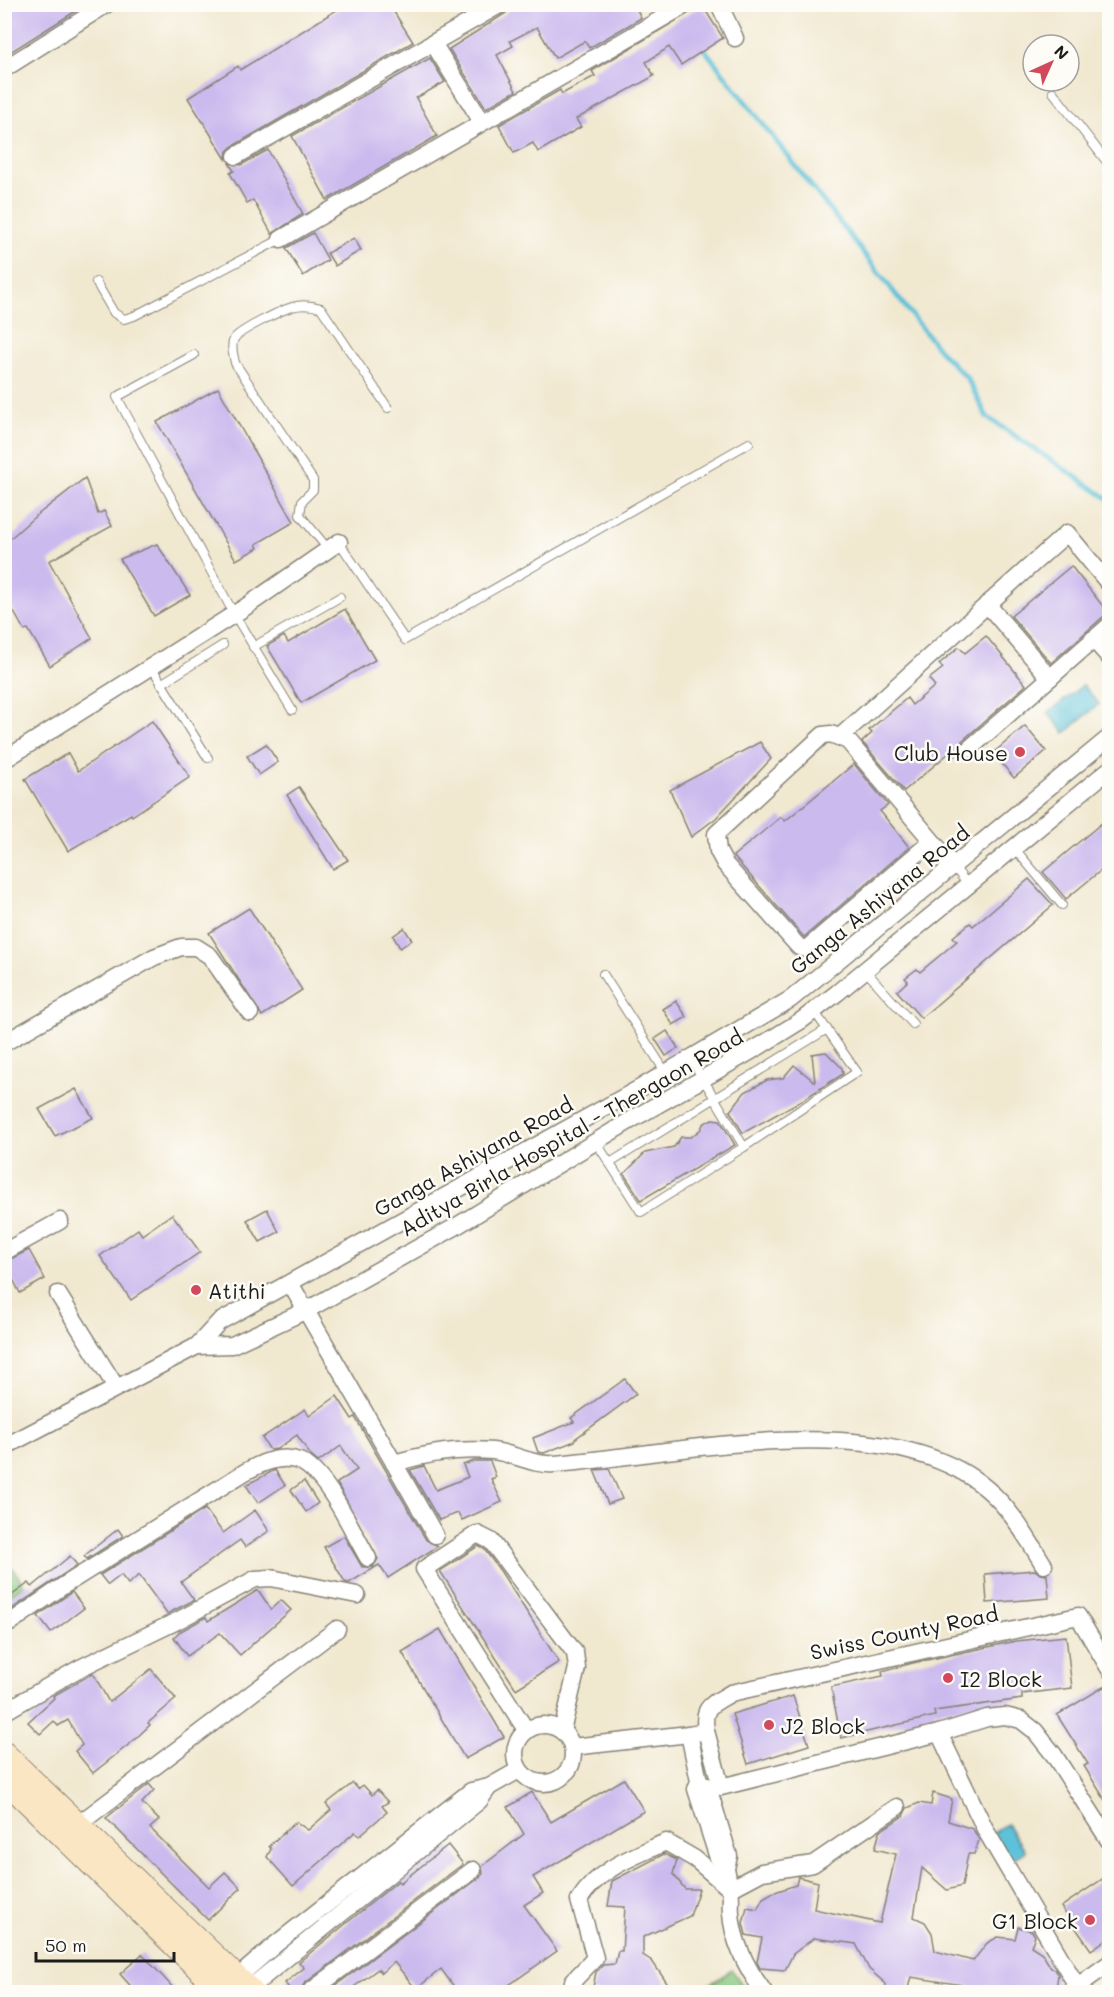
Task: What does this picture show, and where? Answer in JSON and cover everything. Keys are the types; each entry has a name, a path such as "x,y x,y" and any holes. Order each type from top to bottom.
{"street":[{"path":"4,69 107,4"},
{"path":"236,156 501,4"},
{"path":"281,239 687,4"},
{"path":"719,4 735,38"},
{"path":"433,43 482,122"},
{"path":"841,736 1067,533 1110,585"},
{"path":"4,759 152,668 333,545"},
{"path":"987,604 1050,678"},
{"path":"969,749 1110,625"},
{"path":"1093,639 1110,658"},
{"path":"932,841 806,949 799,947 725,864 718,851 716,834 823,735 841,736 848,741 954,867"},
{"name":"Ganga Ashiyana Road","path":"197,1346 219,1322 666,1074 791,999 1110,737"},
{"name":"Aditya Birla Hospital - Thergaon Road","path":"4,1447 197,1346 232,1345 307,1310 455,1227 760,1046 814,1011 1015,849 1110,769"},
{"path":"4,1043 159,954 181,946 196,947 210,956 250,1013"},
{"path":"4,1252 60,1221"},
{"path":"290,1283 435,1535"},
{"path":"58,1294 116,1387"},
{"path":"394,1463 432,1454 492,1451 552,1464 721,1444 768,1441 834,1441 900,1448 951,1465 987,1488 1018,1521 1044,1565"},
{"path":"4,1627 63,1586 245,1472 268,1461 297,1460 313,1471 326,1486 368,1558"},
{"path":"526,1730 424,1569 477,1534 491,1541 575,1653 577,1668 562,1731"},
{"path":"4,1712 80,1668 177,1621 255,1579 271,1578 357,1595"},
{"name":"Swiss County Road","path":"1110,1670 1078,1616 731,1693 709,1706 704,1717 722,1787 939,1733 987,1718 1005,1716 1021,1720 1035,1731 1054,1755 1110,1842"},
{"path":"76,1826 337,1629"},
{"path":"544,1725 562,1731 572,1747 570,1766 556,1780 537,1782 519,1770 514,1754 516,1745 526,1730 544,1725"},
{"path":"572,1747 706,1731"},
{"path":"939,1733 986,1831 1073,1989 1110,1962"},
{"path":"689,1734 699,1781 696,1789 718,1858 726,1868 732,1899 731,1912 745,1966 764,1992"},
{"path":"4,1754 237,1990"},
{"path":"237,1990 276,1944 471,1791 489,1787 519,1770"},
{"path":"4,1778 237,1990"},
{"path":"237,1990 479,1801 489,1787"},
{"path":"730,1889 762,1872 813,1864 897,1807"},
{"path":"572,1992 573,1981 596,1958 579,1900 586,1888 612,1867 666,1842 695,1859 730,1889"},
{"path":"310,1992 473,1870"}],"lane":[{"path":"1054,93 1110,166"},
{"path":"96,282 114,313 124,318 134,316 281,239"},
{"path":"388,408 321,308 308,305 293,307 242,332 234,339 232,348 236,363 313,480 313,490 302,501 300,514 333,545 405,640 749,443"},
{"path":"194,355 117,397 234,614 292,710"},
{"path":"253,647 340,597"},
{"path":"161,684 223,645"},
{"path":"152,668 208,758"},
{"path":"1015,849 1062,905"},
{"path":"954,867 969,886"},
{"path":"865,970 913,1024"},
{"path":"603,974 666,1074"},
{"path":"596,1142 641,1212 857,1072 814,1011"},
{"path":"610,1163 827,1029"},
{"path":"691,1059 744,1147"}],"green space":[{"path":"12,1567 24,1585 11,1594 5,1585 4,1572"},
{"path":"732,1970 747,1992 697,1992"}],"water":[{"path":"1083,685 1099,704 1065,733 1048,713"},
{"path":"1007,1824 1025,1851 1010,1861 992,1834"}],"building":[{"path":"4,4 87,4 4,56 4,36 10,32 4,23"},
{"path":"346,4 389,4 413,42 231,147 227,151 226,159 188,98 238,66 240,70"},
{"path":"511,4 634,4 641,18 589,48 585,41 555,58 537,27 510,41 513,46 497,55 516,91 486,108 449,49 506,13"},
{"path":"702,5 723,38 681,65 669,47 646,62 654,76 576,119 581,127 538,152 533,143 514,153 499,125 560,90 562,94 595,76 592,71"},
{"path":"430,58 445,82 416,98 437,136 327,200 292,136"},
{"path":"268,150 303,214 272,234 253,200 247,203 230,173 234,171 229,163 241,165"},
{"path":"313,233 328,260 303,276 286,248"},
{"path":"354,238 361,250 335,266 327,253"},
{"path":"218,388 294,522 256,544 258,548 236,560 157,422"},
{"path":"85,478 98,514 104,511 112,526 49,561 92,638 50,666 28,629 24,630 4,594 4,544"},
{"path":"157,544 190,595 154,616 120,559"},
{"path":"1071,566 1110,615 1103,617 1051,663 1011,616"},
{"path":"345,609 375,660 301,703 267,646 284,636 288,643"},
{"path":"986,636 1026,685 962,741 959,753 953,758 949,753 904,791 862,742 872,733 869,730 907,698 912,705 935,686 929,679 943,668 939,664 959,647 965,653"},
{"path":"152,721 190,777 132,816 131,814 68,851 25,779 68,753 78,771"},
{"name":"Club House","path":"1025,726 1046,751 1014,778 993,753"},
{"path":"760,742 771,759 716,818 691,837 670,790"},
{"path":"266,744 278,762 259,775 247,756"},
{"path":"854,764 888,805 880,811 909,847 804,937 733,856 781,817 785,821"},
{"path":"299,787 348,860 333,869 287,795"},
{"path":"1110,816 1110,863 1066,899 1043,872"},
{"path":"1029,879 1053,905 921,1018 897,991 908,981 905,978 917,969 920,972 957,941 953,937 970,923 973,926"},
{"path":"249,908 302,990 262,1016 209,933"},
{"path":"404,928 412,940 400,948 393,936"},
{"path":"676,1001 687,1017 673,1025 663,1009"},
{"path":"667,1031 678,1048 666,1056 655,1039"},
{"path":"826,1052 842,1068 843,1074 743,1133 730,1111 745,1092 767,1080 783,1078 794,1065 815,1082 812,1054"},
{"path":"76,1089 93,1118 55,1136 39,1109"},
{"path":"712,1119 720,1120 735,1145 641,1200 624,1174 645,1153 674,1147 681,1137 691,1137 701,1129 703,1124"},
{"path":"267,1209 279,1232 260,1242 247,1220"},
{"path":"172,1214 200,1252 131,1300 100,1256 138,1229 142,1235"},
{"path":"29,1250 45,1279 20,1293 4,1262"},
{"path":"625,1379 636,1394 575,1441 544,1453 538,1452 533,1438 574,1422 571,1418"},
{"path":"337,1396 352,1419 355,1417 426,1540 438,1546 388,1578 379,1565 349,1583 345,1582 324,1547 344,1536 362,1567 373,1567 378,1559 337,1483 357,1470 341,1446 318,1462 311,1456 297,1435 277,1449 270,1450 262,1438 305,1409 309,1416"},
{"path":"474,1461 490,1461 496,1477 491,1479 502,1502 462,1520 458,1513 439,1520 410,1470 424,1466 436,1490 468,1477 463,1465"},
{"path":"609,1469 622,1499 608,1504 594,1470"},
{"path":"275,1470 285,1485 258,1503 246,1485"},
{"path":"304,1481 318,1503 306,1512 291,1490"},
{"path":"205,1509 223,1533 255,1510 269,1531 245,1547 240,1540 181,1582 194,1600 167,1614 139,1575 128,1584 121,1575 108,1585 100,1575"},
{"path":"118,1529 123,1536 87,1559 84,1556"},
{"path":"478,1546 484,1549 501,1572 559,1662 516,1689 440,1571"},
{"path":"70,1556 77,1565 4,1614 4,1601 29,1583 32,1587"},
{"path":"1035,1570 1047,1575 1049,1598 987,1603 985,1574"},
{"path":"258,1590 271,1609 281,1600 291,1610 240,1655 220,1633 187,1656 174,1637 179,1632 206,1617 208,1621"},
{"path":"72,1592 84,1608 51,1633 38,1616"},
{"path":"440,1629 504,1737 465,1759 402,1652"},
{"path":"1066,1636 1072,1688 1022,1694 1022,1699 934,1711 935,1716 841,1738 831,1687 883,1676 882,1671 913,1663 1016,1641"},
{"path":"151,1669 176,1699 148,1723 150,1725 132,1742 93,1773 75,1751 82,1745 68,1720 58,1726 54,1721 40,1734 28,1722 54,1698 53,1696 93,1673 109,1702"},
{"path":"1105,1686 1110,1694 1110,1808 1084,1766 1088,1764 1057,1715"},
{"name":"J2 Block","path":"793,1696 809,1745 748,1764 732,1714"},
{"path":"624,1779 644,1811 533,1877 543,1893 524,1905 557,1951 499,1992 458,1992 441,1969 416,1989 394,1962 381,1973 378,1969 347,1992 327,1992 479,1878 483,1874 482,1866 524,1834 508,1807 532,1792 551,1822"},
{"path":"353,1783 358,1789 363,1785 372,1795 377,1790 388,1802 382,1806 387,1812 359,1836 355,1832 293,1886 267,1857 271,1849 269,1846 296,1822 308,1830 331,1810 326,1804"},
{"path":"149,1784 154,1790 142,1803 159,1820 150,1828 209,1887 225,1872 241,1888 208,1920 106,1818"},
{"path":"933,1793 952,1799 948,1821 973,1829 979,1840 974,1854 968,1854 962,1886 947,1890 922,1868 914,1917 925,1922 932,1933 935,1951 973,1961 987,1943 998,1937 1015,1939 1018,1927 1032,1931 1035,1936 1031,1946 1042,1953 1058,1975 1056,1989 1043,1988 1043,1992 982,1992 983,1988 911,1977 907,1992 885,1992 886,1984 869,1969 856,1944 814,1938 793,1954 785,1970 760,1968 757,1962 762,1938 746,1935 743,1923 747,1907 757,1909 763,1898 796,1885 798,1877 818,1882 814,1909 880,1923 896,1854 875,1849 880,1831 903,1816 907,1808 919,1803 931,1805"},
{"path":"448,1845 463,1864 304,1984 300,1992 292,1992 285,1983 304,1968 299,1962 398,1881 400,1883"},
{"path":"664,1854 677,1860 673,1874 685,1889 699,1889 690,1916 643,1937 643,1955 652,1961 673,1992 592,1992 596,1972 603,1965 615,1964 618,1951 622,1951 625,1907 608,1906 612,1881"},
{"name":"G1 Block","path":"1110,1874 1110,1937 1091,1950 1061,1907"},
{"path":"142,1954 177,1992 136,1992 120,1974"}],"waterway":[{"path":"702,46 939,350 967,378 987,417 1110,500"}],"place":[{"name":"Club House","path":"1020,752"},
{"name":"Atithi","path":"196,1290"},
{"name":"I2 Block","path":"948,1678"},
{"name":"J2 Block","path":"769,1725"},
{"name":"G1 Block","path":"1090,1920"}]}
